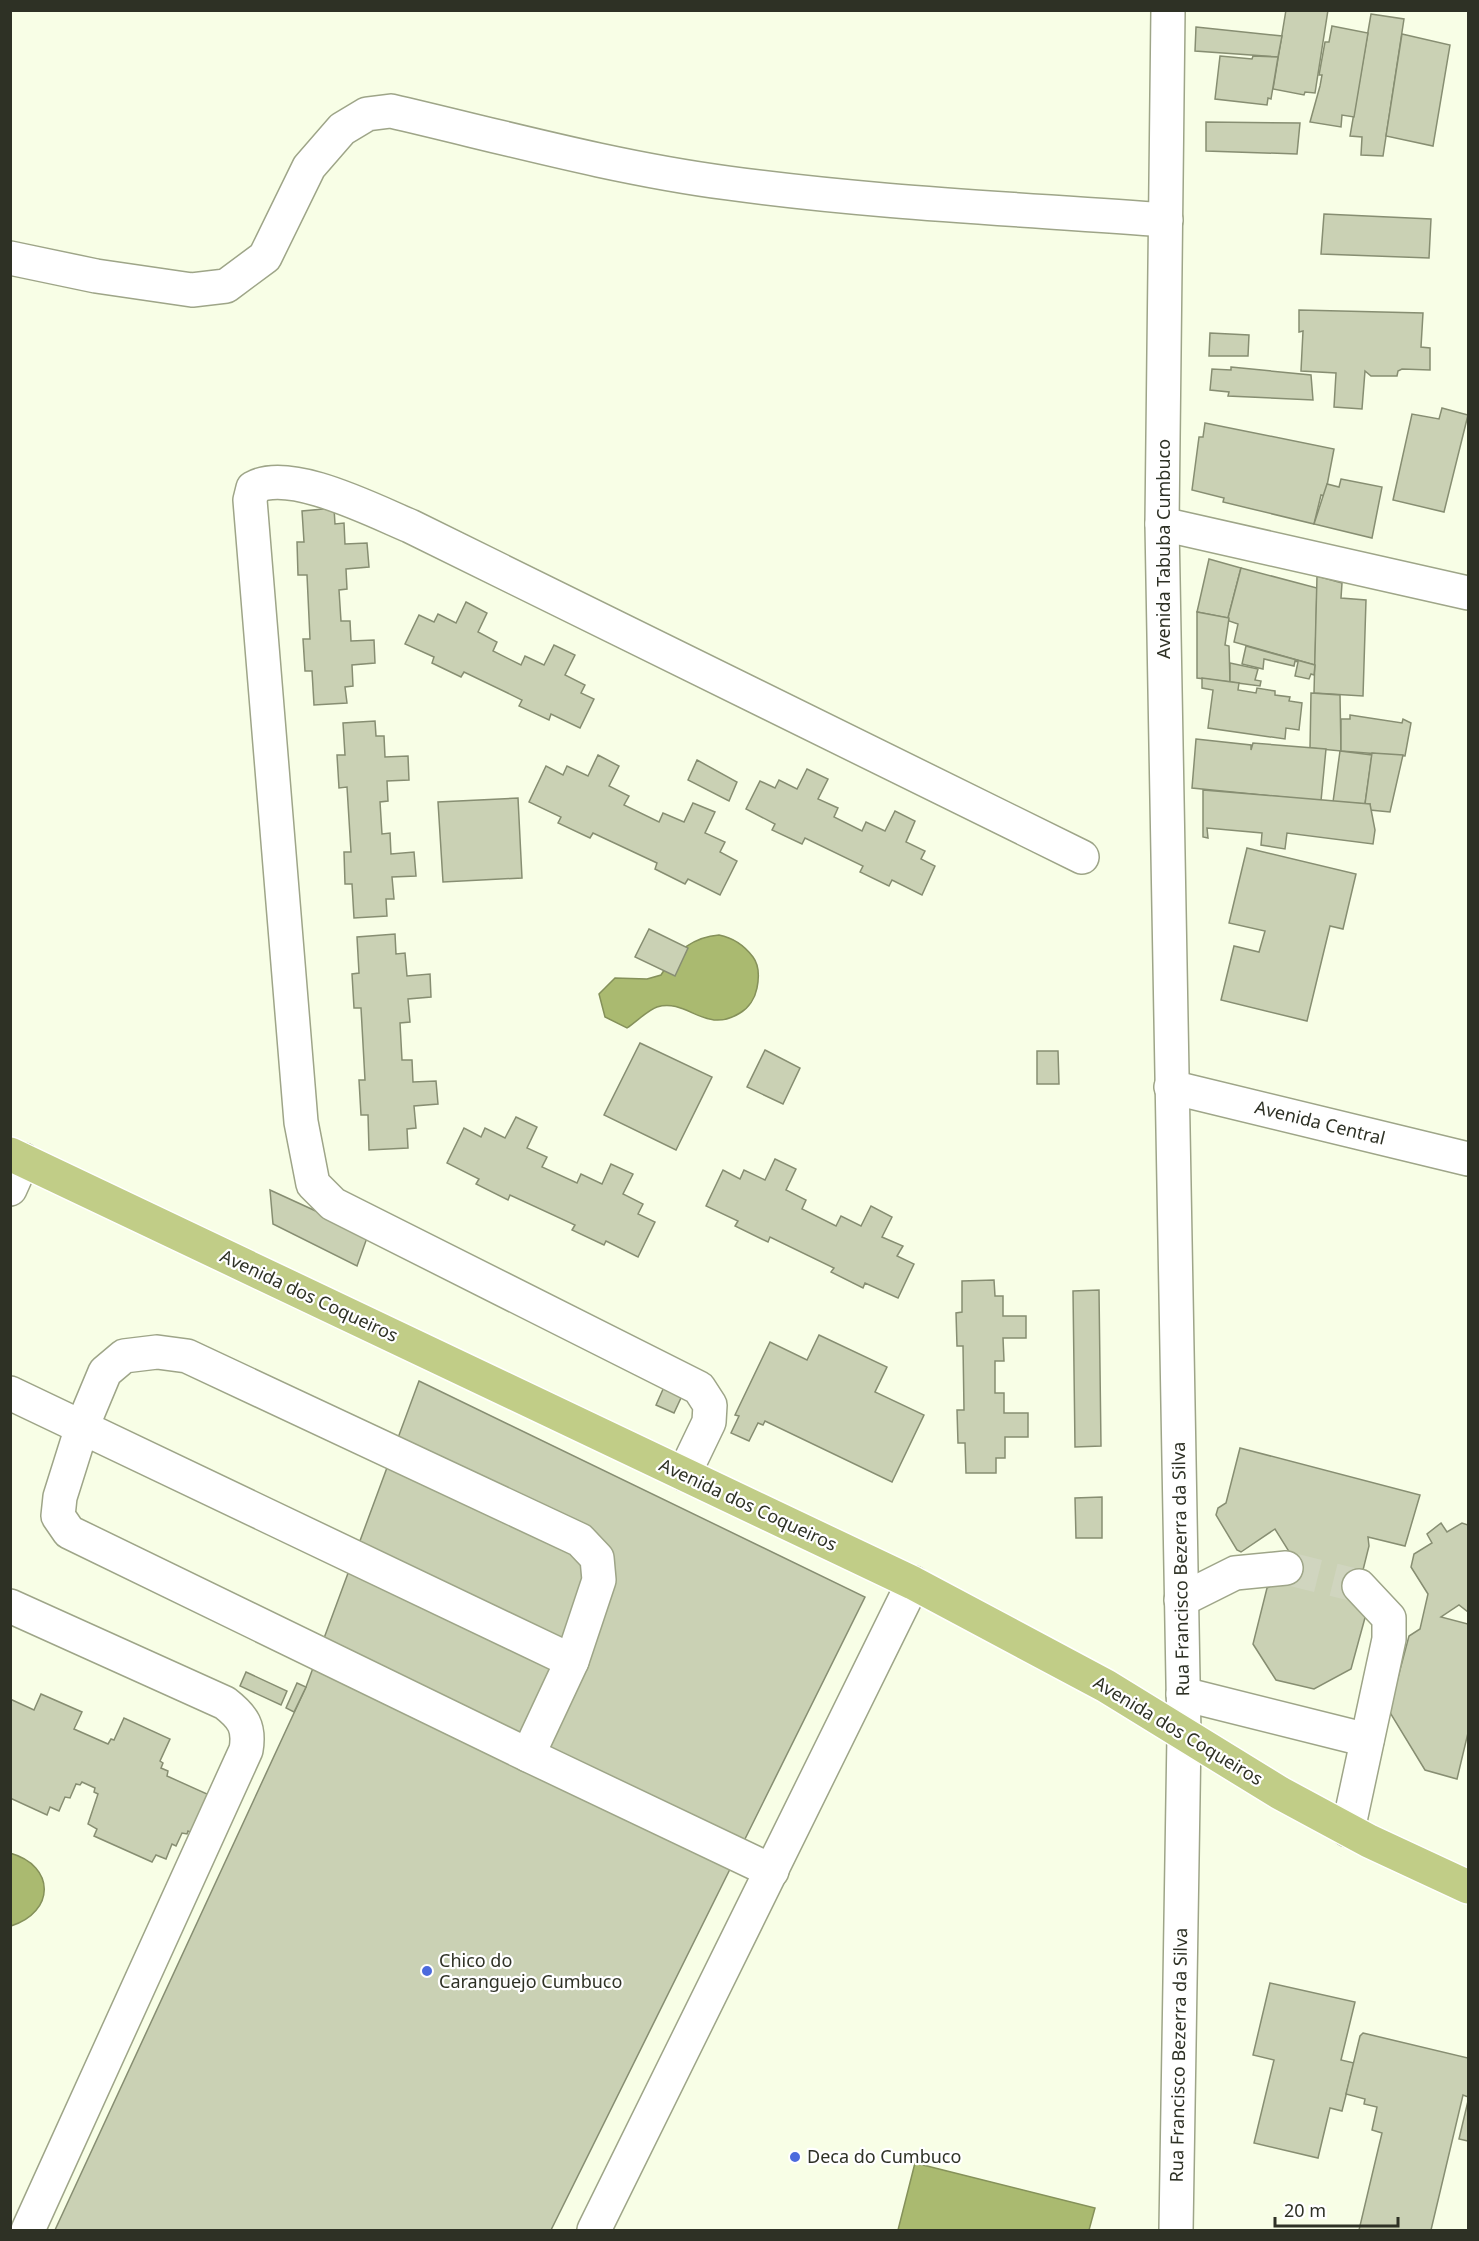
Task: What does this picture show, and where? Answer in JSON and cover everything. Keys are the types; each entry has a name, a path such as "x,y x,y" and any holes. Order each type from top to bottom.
{"main road":[{"name":"Avenida dos Coqueiros","path":"15,1168 684,1474 913,1583 1106,1686 1184,1736 1348,1830 1468,1887"}],"street":[{"name":"Avenida Tabuba Cumbuco","path":"1168,10 1162,524 1172,1087"},
{"path":"10,258 96,276 192,290 226,286 265,257 309,167 342,129 367,114 391,111 585,157 726,183 915,204 1166,220"},
{"path":"684,1474 709,1422 710,1405 699,1388 333,1204 314,1184 300,1110 250,500 253,488 261,483 288,483 339,496 410,526 1082,857"},
{"path":"1162,524 1468,592"},
{"name":"Avenida Central","path":"1172,1087 1468,1159"},
{"name":"Rua Francisco Bezerra da Silva","path":"1172,1087 1184,1736 1176,2230"},
{"path":"528,1755 572,1660 599,1580 597,1558 580,1540 187,1356 158,1352 124,1356 105,1372 82,1427 60,1497 58,1516 69,1532 528,1755 772,1871"},
{"path":"10,1392 572,1660"},
{"path":"1182,1600 1235,1573 1286,1568"},
{"path":"594,2230 913,1583"},
{"path":"1348,1830 1389,1639 1389,1618 1359,1586"},
{"path":"10,1606 225,1703 240,1714 248,1737 246,1750 28,2230"},
{"path":"1183,1694 1367,1740"}],"shaded area":[{"path":"719,935 734,940 742,946 753,957 756,964 758,984 756,992 743,1011 728,1019 717,1020 678,1007 657,1007 627,1028 605,1017 599,994 615,978 647,979 661,975 678,953 692,943 709,936"},
{"path":"10,1853 25,1859 36,1868 42,1878 44,1889 42,1900 36,1911 11,1926"},
{"path":"915,2163 1095,2208 1089,2230 898,2230"}],"building":[{"path":"1286,10 1328,10 1315,93 1305,92 1304,95 1273,89"},
{"path":"1371,14 1404,19 1383,156 1361,155 1362,137 1350,136"},
{"path":"1332,26 1368,33 1354,117 1342,115 1341,127 1310,122 1320,86 1322,75 1319,75 1325,42 1329,42"},
{"path":"1196,27 1282,36 1278,57 1195,51"},
{"path":"1402,34 1450,45 1433,146 1386,136"},
{"path":"1220,56 1252,59 1253,56 1278,57 1271,99 1268,98 1267,105 1215,99"},
{"path":"1206,122 1300,123 1297,154 1206,151"},
{"path":"1324,214 1431,219 1429,258 1321,254"},
{"path":"1299,310 1423,313 1421,347 1430,348 1430,370 1402,369 1398,371 1397,376 1371,376 1365,371 1362,409 1334,407 1336,373 1301,371 1303,331 1299,332"},
{"path":"1210,333 1249,335 1248,356 1209,356"},
{"path":"1231,367 1311,375 1313,400 1228,396 1229,392 1210,390 1212,369 1231,370"},
{"path":"1442,408 1468,415 1444,512 1393,500 1412,414 1439,419"},
{"path":"1205,423 1334,449 1325,496 1321,495 1314,524 1223,502 1224,498 1192,490 1199,437 1203,437"},
{"path":"1341,479 1382,487 1372,538 1314,524 1327,484 1339,487"},
{"path":"334,508 335,524 344,523 345,544 367,543 369,567 346,569 347,589 339,590 341,621 350,621 351,641 374,640 375,663 352,665 353,686 345,687 347,703 314,705 312,671 305,671 303,639 310,639 307,575 298,575 297,542 304,542 302,511"},
{"path":"1209,559 1241,568 1228,618 1197,612"},
{"path":"1241,568 1317,588 1315,665 1234,642 1238,624 1229,621 1228,618"},
{"path":"1317,576 1342,583 1341,598 1366,600 1363,696 1314,693"},
{"path":"466,602 487,613 478,632 497,642 493,651 521,665 525,656 544,665 554,645 575,655 565,675 585,685 581,693 594,699 580,728 551,714 549,720 519,706 522,700 464,672 461,677 432,663 434,657 405,644 419,615 434,622 438,614 456,623"},
{"path":"1197,612 1229,618 1225,645 1229,646 1230,682 1197,678"},
{"path":"1246,646 1315,665 1314,675 1311,674 1309,679 1295,676 1298,662 1295,661 1294,666 1264,659 1263,669 1242,664"},
{"path":"1230,663 1258,669 1255,680 1261,681 1260,686 1230,682"},
{"path":"1202,678 1239,683 1238,690 1256,693 1257,688 1275,691 1275,695 1290,697 1289,701 1302,703 1299,730 1286,728 1285,739 1208,728 1213,690 1202,688"},
{"path":"1311,693 1340,695 1341,751 1310,748"},
{"path":"1350,715 1402,723 1403,719 1411,723 1405,756 1341,751 1341,719 1350,719"},
{"path":"375,721 376,736 384,736 385,757 408,756 409,780 387,781 388,801 380,802 382,834 390,833 391,854 414,852 416,876 392,877 394,899 386,899 387,916 354,918 352,884 345,884 344,852 351,852 347,787 339,788 337,755 345,755 343,723"},
{"path":"1196,739 1251,745 1251,750 1253,743 1326,749 1321,801 1192,788"},
{"path":"1340,751 1372,755 1365,804 1333,802"},
{"path":"1372,753 1403,755 1390,812 1370,810 1370,804 1365,804"},
{"path":"598,755 619,766 609,786 629,796 624,805 659,822 663,813 684,822 693,803 715,812 705,833 725,842 720,852 737,861 720,895 688,879 685,884 655,869 657,863 593,833 590,838 558,823 561,817 529,802 546,766 563,775 567,766 588,776"},
{"path":"697,760 737,782 729,801 688,780"},
{"path":"807,769 828,779 818,799 838,808 834,817 862,831 866,822 885,831 895,811 915,821 906,842 925,851 921,859 935,866 922,895 892,880 889,886 860,872 863,866 805,838 802,844 772,830 775,824 746,809 760,781 775,788 779,780 797,789"},
{"path":"1203,790 1370,804 1375,830 1373,844 1287,833 1285,849 1261,845 1262,833 1207,828 1208,838 1203,837"},
{"path":"518,798 522,878 443,882 438,802"},
{"path":"1247,848 1356,874 1343,929 1330,926 1307,1021 1221,1000 1234,946 1259,952 1265,931 1229,923"},
{"path":"649,929 688,948 675,976 635,957"},
{"path":"395,934 396,954 405,953 407,976 430,974 431,997 408,999 410,1022 400,1023 402,1060 412,1060 413,1082 436,1081 438,1104 414,1106 416,1128 407,1129 408,1148 369,1150 368,1115 361,1115 359,1080 365,1080 361,1008 354,1008 352,974 359,973 357,937"},
{"path":"640,1043 712,1077 676,1150 604,1115"},
{"path":"765,1050 800,1068 783,1104 747,1087"},
{"path":"1037,1051 1058,1051 1059,1084 1037,1084"},
{"path":"516,1117 537,1127 527,1148 547,1157 542,1167 577,1183 581,1174 602,1184 611,1164 633,1174 623,1194 643,1204 638,1214 655,1222 638,1257 606,1241 604,1245 572,1230 575,1225 510,1195 508,1200 476,1184 479,1179 447,1163 464,1128 481,1137 485,1128 505,1138"},
{"path":"775,1159 796,1169 786,1190 806,1200 802,1209 836,1226 841,1216 861,1226 871,1206 892,1217 882,1237 903,1246 897,1256 914,1264 898,1298 865,1283 863,1288 831,1272 834,1268 770,1237 768,1242 735,1226 738,1221 706,1206 723,1170 740,1179 744,1170 765,1180"},
{"path":"270,1190 368,1235 357,1266 273,1224"},
{"path":"994,1280 995,1296 1003,1296 1003,1316 1026,1316 1026,1338 1003,1338 1004,1361 995,1361 995,1393 1004,1393 1004,1413 1028,1413 1028,1437 1005,1437 1005,1458 996,1458 996,1473 966,1473 965,1443 958,1443 957,1410 964,1410 963,1346 957,1346 956,1313 962,1312 962,1281"},
{"path":"1099,1290 1101,1446 1075,1447 1073,1291"},
{"path":"819,1335 887,1367 875,1392 924,1415 892,1482 765,1421 763,1425 758,1423 749,1441 731,1433 739,1416 735,1415 770,1342 807,1360"},
{"path":"668,1378 686,1387 674,1413 656,1405"},
{"name":"Chico do Caranguejo Cumbuco","path":"419,1381 865,1597 551,2230 55,2230 306,1687"},
{"path":"1240,1448 1420,1495 1405,1546 1368,1537 1369,1546 1356,1598 1366,1614 1351,1669 1314,1689 1276,1680 1253,1644 1267,1588 1283,1580 1290,1553 1275,1529 1241,1552 1237,1550 1216,1515 1218,1508 1226,1503"},
{"path":"1102,1497 1102,1538 1076,1538 1075,1498"},
{"path":"1441,1523 1447,1532 1462,1523 1468,1525 1468,1612 1459,1605 1441,1617 1468,1624 1468,1733 1457,1779 1425,1770 1389,1711 1409,1636 1420,1629 1428,1594 1411,1567 1414,1554 1432,1543 1427,1534"},
{"path":"246,1672 287,1691 281,1705 240,1686"},
{"path":"297,1683 306,1687 294,1712 286,1708"},
{"path":"41,1694 82,1712 74,1729 108,1744 111,1739 114,1740 124,1718 170,1739 160,1761 163,1763 161,1768 168,1771 167,1776 216,1798 198,1836 188,1831 187,1834 182,1833 176,1846 172,1844 166,1859 156,1855 152,1862 94,1836 97,1829 88,1824 98,1794 94,1792 95,1788 82,1782 80,1785 76,1784 70,1798 65,1797 59,1811 50,1807 47,1815 10,1798 10,1699 34,1710"},
{"path":"1270,1983 1355,2002 1341,2060 1354,2063 1342,2111 1330,2108 1318,2158 1254,2143 1274,2060 1253,2055"},
{"path":"1363,2033 1468,2058 1468,2097 1463,2095 1431,2230 1359,2230 1382,2133 1372,2130 1377,2107 1364,2104 1365,2099 1346,2094 1360,2036"},
{"path":"1468,2101 1468,2141 1459,2139"}],"tunnel":[{"path":"1286,1568 1359,1586"}],"place":[{"name":"Chico do Caranguejo Cumbuco","path":"427,1971"},
{"name":"Deca do Cumbuco","path":"795,2157"}]}
